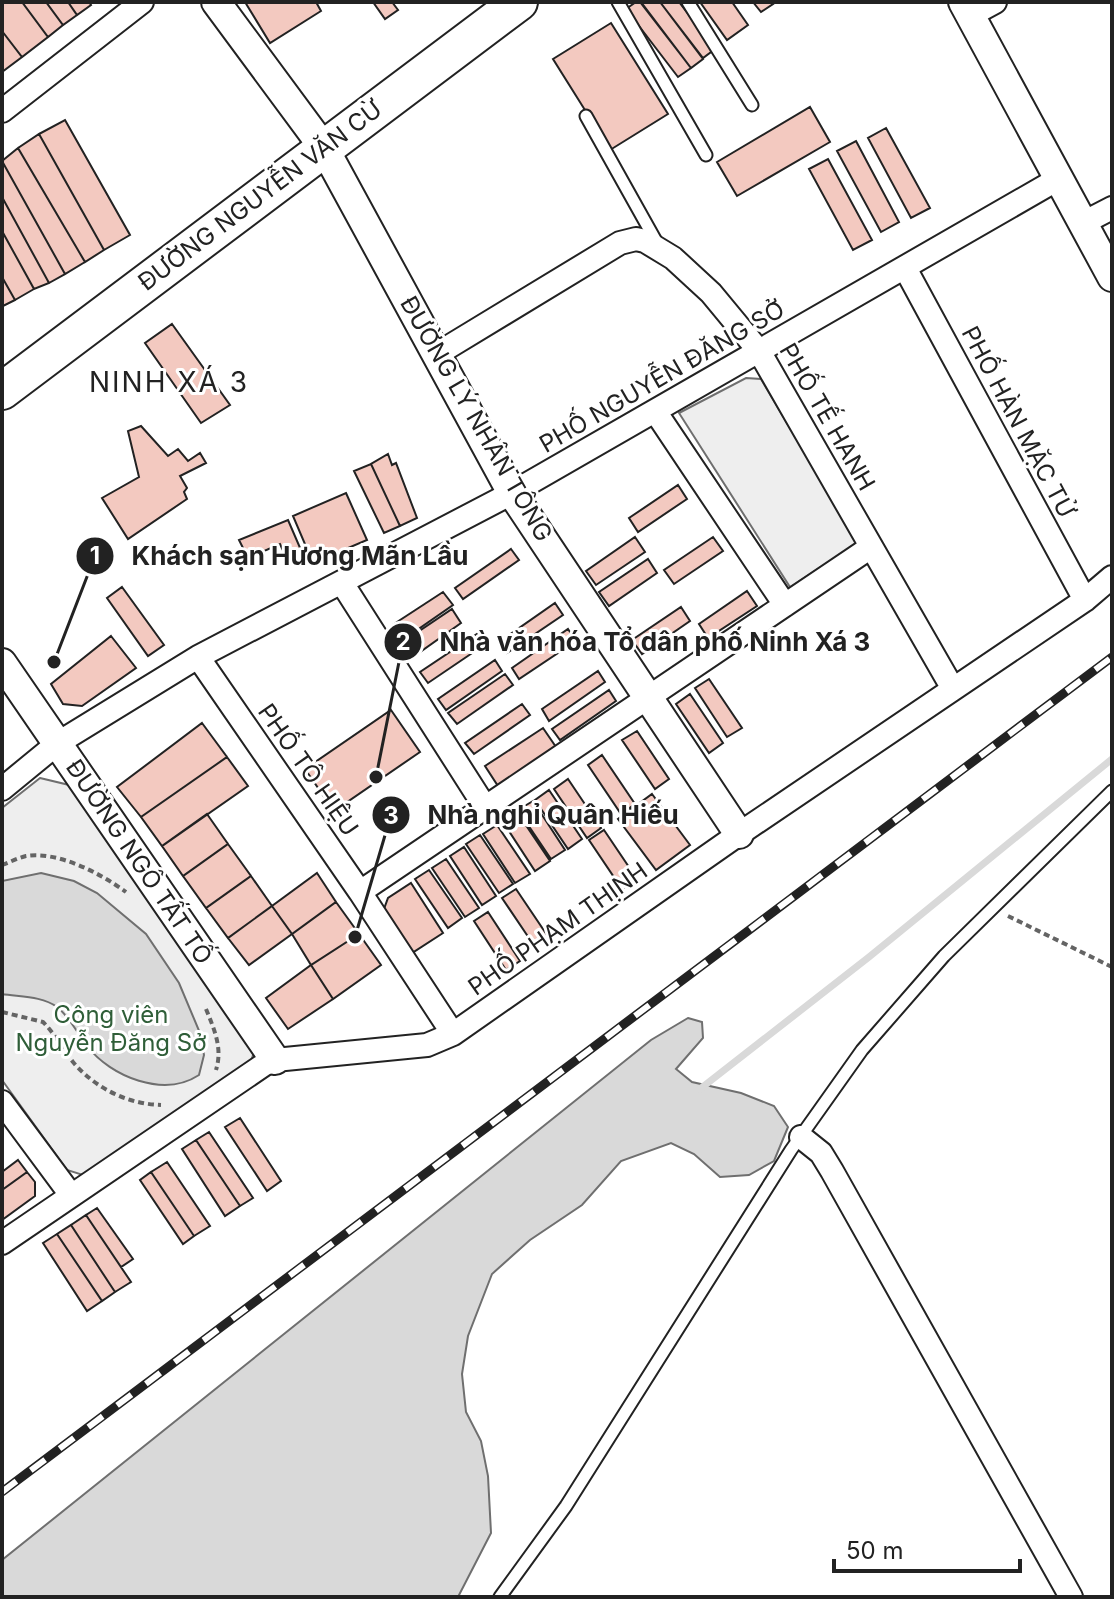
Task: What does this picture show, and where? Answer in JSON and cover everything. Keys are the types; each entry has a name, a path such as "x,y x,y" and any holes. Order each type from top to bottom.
{"main road":[{"name":"ĐƯỜNG NGUYỄN VĂN CỪ","path":"2,391 519,2"}],"street":[{"path":"2,111 142,2"},
{"name":"ĐƯỜNG LÝ NHÂN TÔNG","path":"216,2 324,148 512,493 739,834"},
{"path":"977,6 1058,179 1112,277"},
{"name":"PHỐ NGUYỄN ĐĂNG SỞ","path":"2,789 58,743 198,657 512,493 1058,179"},
{"path":"1083,223 1112,208"},
{"name":"PHỐ TẾ HANH","path":"437,354 620,243 636,239 661,250 681,264 711,293 759,351 953,689"},
{"name":"PHỐ HÀN MẶC TỬ","path":"905,268 1085,600"},
{"path":"655,411 785,605"},
{"path":"360,892 871,547"},
{"name":"PHỐ PHẠM THỊNH","path":"2,1243 265,1064 275,1060 427,1045 453,1034 739,834 1085,600 1112,577"},
{"path":"342,583 485,807"},
{"name":"PHỐ TÔ HIỆU","path":"198,657 360,892 453,1034"},
{"name":"ĐƯỜNG NGÔ TẤT TỐ","path":"2,663 275,1060"},
{"path":"2,1102 71,1195"},
{"path":"801,1137 821,1153 832,1171 1071,1597"}],"lane":[{"path":"618,2 706,155"},
{"path":"688,2 752,105"},
{"path":"586,116 661,250"},
{"path":"500,1597 566,1506 801,1137 862,1050 944,956 1112,791"}],"path":[{"path":"2,865 26,856 60,860 95,873 133,897"},
{"path":"992,908 1112,967"},
{"path":"204,1004 220,1055 213,1076"},
{"path":"2,1012 43,1022 74,1063 114,1094 139,1104 169,1105"}],"green space":[{"path":"746,378 761,379 858,543 790,587 679,413"},
{"name":"Công viên Nguyễn Đăng Sở","path":"40,778 69,785 256,1045 250,1065 86,1176 67,1170 2,1080 2,808"}],"shaded area":[{"path":"41,873 74,881 97,893 146,934 179,983 200,1033 204,1055 199,1075 170,1085 139,1081 124,1075 97,1057 66,1015 51,1003 2,994 2,881"},
{"path":"688,1018 702,1022 703,1038 676,1069 692,1082 741,1093 774,1106 788,1127 774,1161 749,1175 720,1177 694,1154 671,1143 621,1161 582,1205 530,1240 492,1274 468,1336 462,1374 466,1412 481,1441 488,1476 491,1533 458,1597 2,1597 2,1560 651,1040"}],"building":[{"path":"2,2 22,2 48,37 22,57 2,31"},
{"path":"22,2 46,2 63,25 48,37"},
{"path":"46,2 68,2 77,15 63,25"},
{"path":"68,2 89,2 91,5 77,15"},
{"path":"245,2 316,2 321,11 270,43"},
{"path":"373,2 392,2 398,10 385,19"},
{"path":"640,2 691,68 678,77 626,9"},
{"path":"641,2 660,2 703,59 691,68"},
{"path":"660,2 679,2 715,49 703,58"},
{"path":"700,2 732,2 748,25 727,40"},
{"path":"753,2 771,2 773,4 761,12"},
{"path":"611,23 668,114 610,150 553,59"},
{"path":"2,31 22,57 2,72"},
{"path":"810,107 830,142 737,196 717,162"},
{"path":"65,120 130,235 104,250 39,134"},
{"path":"886,128 930,208 911,218 868,138"},
{"path":"39,134 104,250 85,262 18,148"},
{"path":"856,141 899,222 881,232 837,151"},
{"path":"18,148 85,262 65,274 2,161"},
{"path":"828,159 872,240 853,250 809,169"},
{"path":"2,161 65,274 49,283 2,197"},
{"path":"2,197 49,283 34,289 2,231"},
{"path":"2,231 34,289 15,300 2,277"},
{"path":"2,277 15,300 3,306 2,305"},
{"path":"172,324 230,405 201,423 145,343"},
{"path":"141,426 168,456 178,449 188,461 200,453 206,463 180,476 187,488 184,492 187,499 128,539 102,498 139,477 128,431"},
{"path":"388,454 392,465 396,463 417,518 400,526 371,464"},
{"path":"371,464 400,526 384,533 354,471"},
{"path":"678,485 687,499 638,532 629,518"},
{"path":"346,493 367,540 313,563 293,516"},
{"path":"288,520 304,557 289,564 280,544 248,558 239,540"},
{"path":"635,537 645,552 596,585 586,571"},
{"path":"713,537 723,551 674,584 664,570"},
{"path":"511,549 519,560 463,599 455,588"},
{"path":"648,559 657,573 609,606 599,592"},
{"path":"122,587 164,645 148,656 107,598"},
{"path":"747,591 757,606 708,638 699,624"},
{"path":"443,592 453,605 404,639 394,624"},
{"path":"555,603 563,615 507,653 499,642"},
{"path":"681,607 690,621 642,654 632,640"},
{"path":"452,609 461,623 413,657 403,642"},
{"path":"568,629 576,641 519,679 512,668"},
{"path":"477,634 484,645 428,683 420,672"},
{"path":"111,636 136,668 82,706 63,704 51,684"},
{"path":"495,660 502,671 446,710 438,699"},
{"path":"598,671 605,682 549,721 542,709"},
{"path":"505,674 513,685 457,724 448,713"},
{"path":"709,679 742,728 727,737 695,688"},
{"path":"609,690 616,701 560,740 552,729"},
{"path":"690,694 723,743 709,753 676,704"},
{"path":"522,704 530,715 474,754 465,743"},
{"path":"391,710 420,752 334,811 305,769"},
{"path":"202,723 227,757 141,817 117,787"},
{"path":"543,728 556,747 498,786 485,766"},
{"path":"637,731 669,779 655,789 622,740"},
{"path":"602,755 635,804 621,814 588,765"},
{"path":"227,757 248,786 162,846 141,817"},
{"path":"568,779 601,828 587,838 554,789"},
{"path":"549,790 582,839 568,849 535,800"},
{"path":"652,794 690,845 656,870 618,819"},
{"path":"533,801 565,850 551,859 518,810"},
{"path":"517,812 550,861 535,871 503,822"},
{"path":"207,814 228,844 183,876 162,846"},
{"path":"497,825 530,874 515,883 483,834"},
{"path":"604,830 637,879 622,889 589,840"},
{"path":"480,835 513,884 499,893 466,844"},
{"path":"228,844 251,876 206,908 183,876"},
{"path":"464,847 496,896 482,905 450,856"},
{"path":"446,859 479,908 465,917 432,868"},
{"path":"429,870 462,918 448,928 415,879"},
{"path":"317,873 336,902 292,934 272,906"},
{"path":"251,876 272,906 228,938 206,908"},
{"path":"411,883 443,933 412,953 384,909 388,898"},
{"path":"516,889 549,938 535,947 502,898"},
{"path":"336,902 359,934 311,965 292,934"},
{"path":"272,906 292,934 249,965 228,938"},
{"path":"488,912 520,961 506,970 474,921"},
{"path":"359,934 381,965 333,999 311,965"},
{"path":"311,965 333,999 288,1029 266,998"},
{"path":"240,1118 281,1181 267,1191 225,1127"},
{"path":"209,1132 253,1198 240,1206 196,1140"},
{"path":"196,1140 240,1206 225,1216 182,1149"},
{"path":"18,1160 27,1172 2,1190 2,1172"},
{"path":"167,1162 210,1226 194,1236 151,1172"},
{"path":"27,1172 35,1182 35,1196 2,1220 2,1190"},
{"path":"151,1172 194,1236 183,1244 140,1180"},
{"path":"97,1208 133,1259 121,1267 86,1215"},
{"path":"86,1215 131,1282 115,1292 71,1225"},
{"path":"71,1225 115,1292 102,1301 57,1234"},
{"path":"57,1234 102,1301 87,1311 43,1243"}],"waterway":[{"path":"700,1089 869,957 1112,759"}],"railway":[{"path":"2,1492 1112,657"}],"place":[{"name":"Khách sạn Hương Mãn Lầu","path":"54,662"},
{"name":"Nhà văn hóa Tổ dân phố Ninh Xá 3","path":"376,777"},
{"name":"Nhà nghỉ Quân Hiếu","path":"355,937"}],"district":[{"name":"NINH XÁ 3","path":"169,382"}]}
